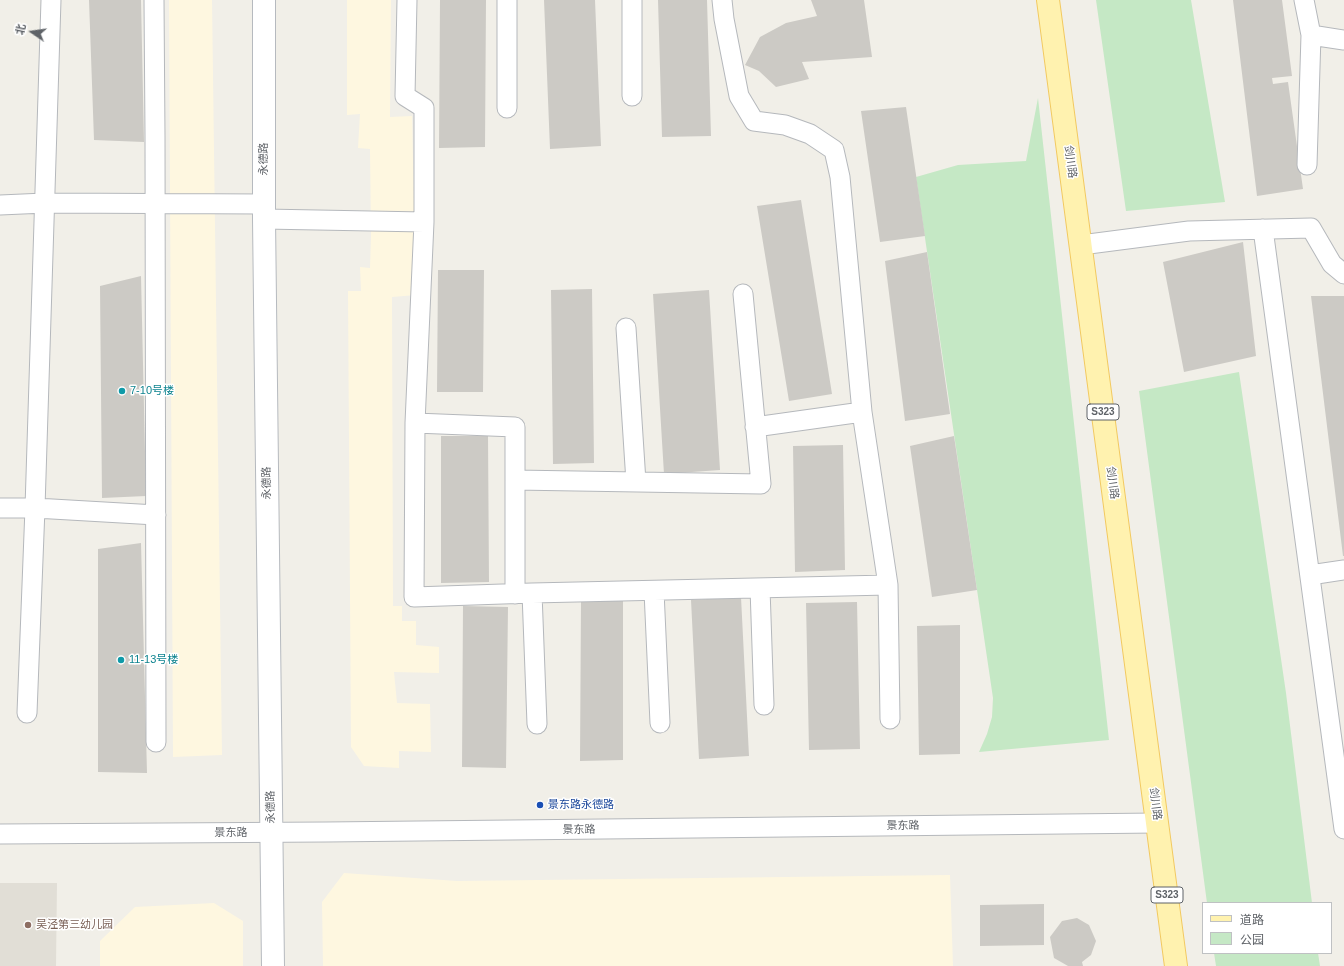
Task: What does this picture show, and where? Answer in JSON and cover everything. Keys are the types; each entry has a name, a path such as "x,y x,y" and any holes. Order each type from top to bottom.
{"main road":[{"name":"剑川路","path":"1048,0 1176,966"}],"street":[{"path":"27,713 51,0"},
{"path":"154,0 156,742"},
{"name":"永德路","path":"264,0 264,212 273,966"},
{"path":"407,0 406,96 424,108 424,222 416,423 414,597 888,585"},
{"path":"507,0 507,108"},
{"path":"632,0 632,96"},
{"path":"722,0 724,19 739,96 754,121 785,125 810,134 834,150 840,177 862,412 888,585 890,719"},
{"path":"1304,0 1311,35 1307,165"},
{"path":"1311,35 1344,40"},
{"path":"0,205 45,203 155,203 264,212 424,222"},
{"path":"1081,245 1189,231 1311,228 1332,264 1344,274"},
{"path":"1263,229 1344,829"},
{"path":"515,480 761,484 743,294"},
{"path":"626,328 636,482"},
{"path":"755,428 862,412"},
{"path":"416,423 515,427 515,480 524,594 537,724"},
{"path":"0,508 35,508 156,515"},
{"path":"1310,575 1344,570"},
{"path":"760,588 764,705"},
{"path":"654,591 660,723"},
{"name":"景东路","path":"0,834 271,833 1157,823"}],"shaded area":[{"path":"169,0 212,0 222,755 173,757"},
{"path":"347,0 391,0 390,117 412,116 416,295 392,297 393,606 402,606 402,621 416,621 416,645 439,647 439,673 394,672 397,703 430,704 431,752 399,751 399,768 364,766 351,747 348,291 361,291 360,267 370,268 371,236 370,149 358,148 360,114 347,115"},
{"path":"344,873 457,881 950,875 953,966 323,966 322,902"},
{"name":"吴泾第三幼儿园","path":"0,883 57,883 56,966 0,966"},
{"path":"214,903 243,921 243,966 100,966 100,941 135,907"}],"green space":[{"path":"1096,0 1191,0 1225,202 1126,211"},
{"path":"1038,98 1109,740 979,752 987,734 992,717 993,698 916,177 958,165 1026,161"},
{"path":"1239,372 1286,693 1312,902 1207,902 1139,391"},
{"path":"1214,954 1318,954 1320,966 1216,966"}],"building":[{"path":"89,0 141,0 144,142 94,140"},
{"path":"440,0 486,0 485,147 439,148"},
{"path":"544,0 595,0 601,146 550,149"},
{"path":"658,0 707,0 711,136 662,137"},
{"path":"811,0 864,0 872,57 802,62 809,79 776,87 759,71 745,65 760,37 786,23 817,16"},
{"path":"1233,0 1282,0 1292,76 1272,78 1273,84 1288,82 1303,189 1257,196"},
{"path":"906,107 925,236 880,242 861,111"},
{"path":"801,200 832,394 789,401 757,206"},
{"path":"1243,242 1256,356 1184,372 1163,262"},
{"path":"927,252 950,414 905,421 885,261"},
{"path":"438,270 484,270 483,392 437,392"},
{"name":"7-10号楼","path":"141,276 146,496 102,498 100,286"},
{"path":"592,289 594,463 553,464 551,290"},
{"path":"709,290 720,470 664,474 653,294"},
{"path":"1311,296 1344,296 1344,556 1343,556"},
{"path":"441,436 488,436 489,582 441,583"},
{"path":"954,436 977,590 932,597 910,446"},
{"path":"843,445 845,570 795,572 793,446"},
{"name":"11-13号楼","path":"141,543 147,773 98,772 98,549"},
{"path":"741,597 749,756 699,759 691,600"},
{"path":"623,600 623,760 580,761 581,602"},
{"path":"857,602 860,749 809,750 806,603"},
{"path":"463,606 508,607 506,768 462,767"},
{"path":"960,625 960,754 919,755 917,626"},
{"path":"1044,904 1044,945 980,946 980,905"},
{"path":"1077,918 1089,925 1096,941 1091,955 1082,962 1083,966 1068,966 1054,958 1050,937 1062,921"}],"place":[{"name":"7-10号楼","path":"122,391"},
{"name":"11-13号楼","path":"121,660"},
{"name":"景东路永德路","path":"540,805"},
{"name":"吴泾第三幼儿园","path":"28,925"}]}
